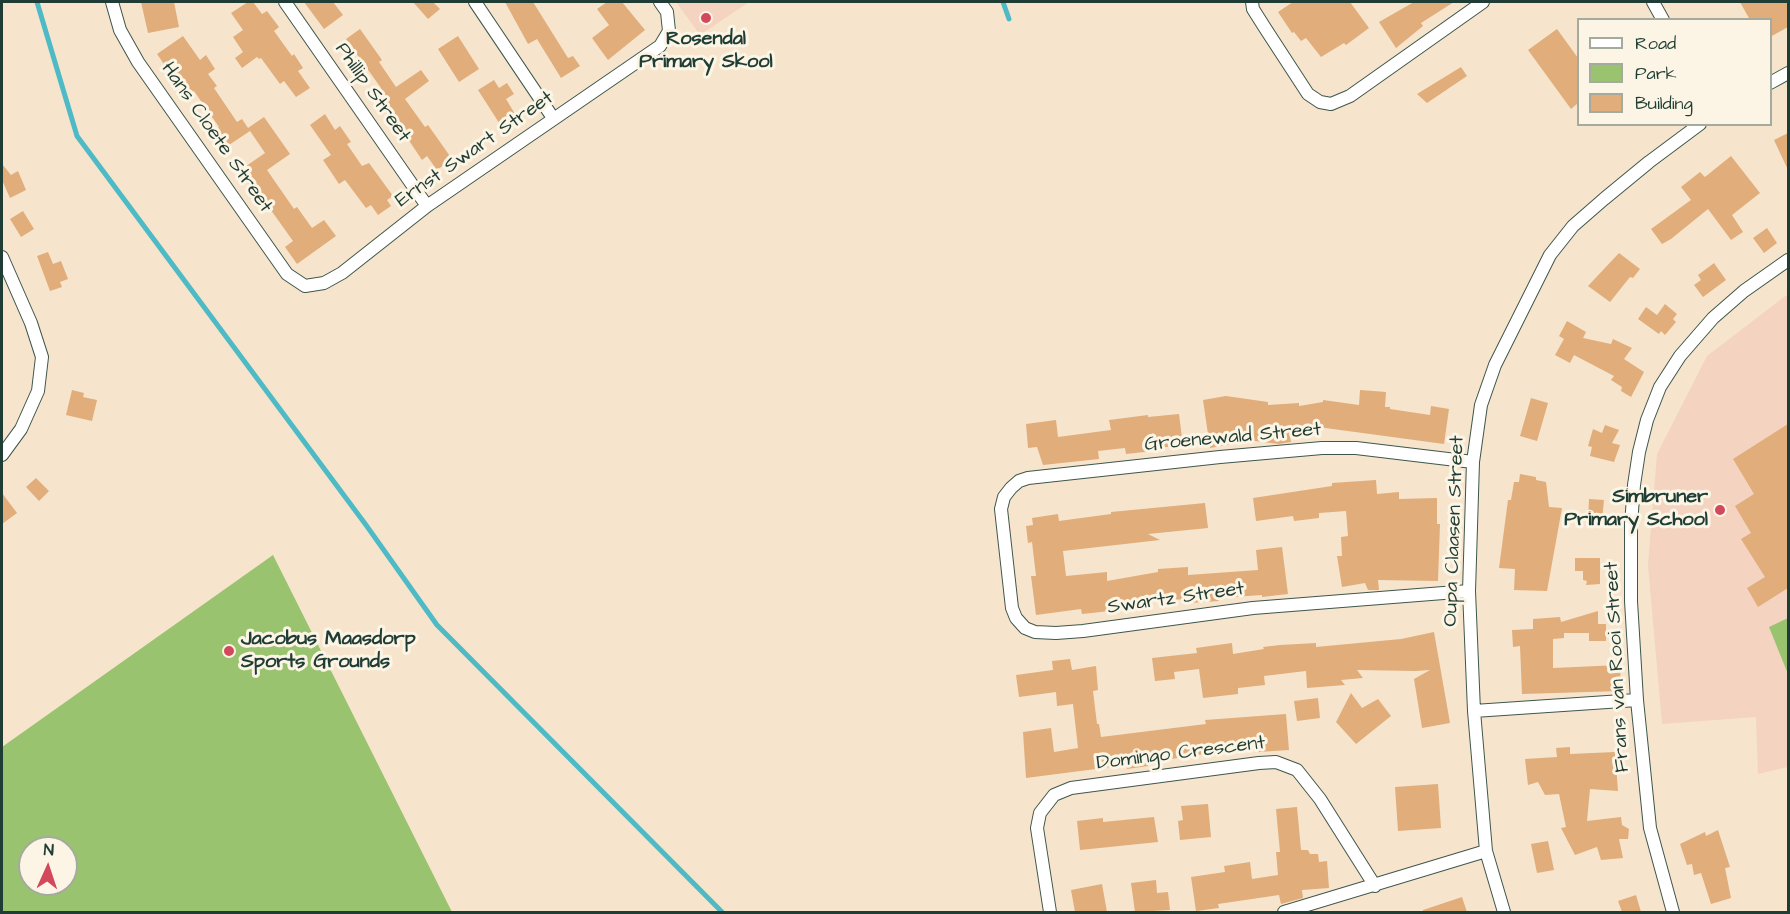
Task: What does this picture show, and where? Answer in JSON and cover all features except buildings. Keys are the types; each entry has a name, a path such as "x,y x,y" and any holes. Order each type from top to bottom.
{"street":[{"name":"Hans Cloete Street","path":"112,2 118,24 138,62 287,274 304,286"},
{"name":"Phillip Street","path":"285,2 427,206"},
{"path":"475,2 553,118"},
{"name":"Ernst Swart Street","path":"304,286 324,283 342,273 427,206 650,52 666,38 669,31 667,12 660,2"},
{"path":"1252,2 1253,9 1264,28 1308,94 1320,102 1331,104 1350,96 1483,2"},
{"path":"1653,2 1662,18"},
{"path":"1772,81 1788,73"},
{"name":"Oupa Claasen Street","path":"1504,912 1486,851 1474,711 1469,591 1473,462 1481,405 1495,365 1550,255 1573,226 1649,162 1697,126"},
{"path":"2,257 17,288 42,357 38,391 21,429 2,455"},
{"name":"Frans van Rooi Street","path":"1673,912 1650,828 1637,700 1631,601 1631,524 1639,452 1647,420 1660,387 1686,349 1713,318 1788,260"},
{"name":"Groenewald Street","path":"1004,497 1019,481 1028,478 1322,448 1356,448 1473,462"},
{"name":"Swartz Street","path":"1004,497 1001,523 1012,608 1016,618 1025,628 1035,632 1083,631 1253,608 1469,591"},
{"path":"1474,711 1637,700"},
{"name":"Domingo Crescent","path":"1050,912 1037,828 1040,813 1054,795 1071,788 1259,763 1276,762 1297,770 1320,799 1375,886"},
{"path":"1284,912 1486,851"}],"shaded area":[{"name":"Rosendal Primary Skool","path":"676,2 749,2 700,35"},
{"name":"Simbruner Primary School","path":"1788,294 1788,767 1758,774 1756,717 1662,724 1648,565 1657,454 1707,356"}],"green space":[{"name":"Jacobus Maasdorp Sports Grounds","path":"273,555 452,912 2,912 2,747"},
{"path":"1788,618 1788,674 1769,627"}],"waterway":[{"path":"37,2 77,136 366,525 437,625 722,912"},
{"path":"1003,2 1009,19"}],"place":[{"name":"Rosendal Primary Skool","path":"706,18"},
{"name":"Simbruner Primary School","path":"1720,510"},
{"name":"Jacobus Maasdorp Sports Grounds","path":"229,651"}]}
